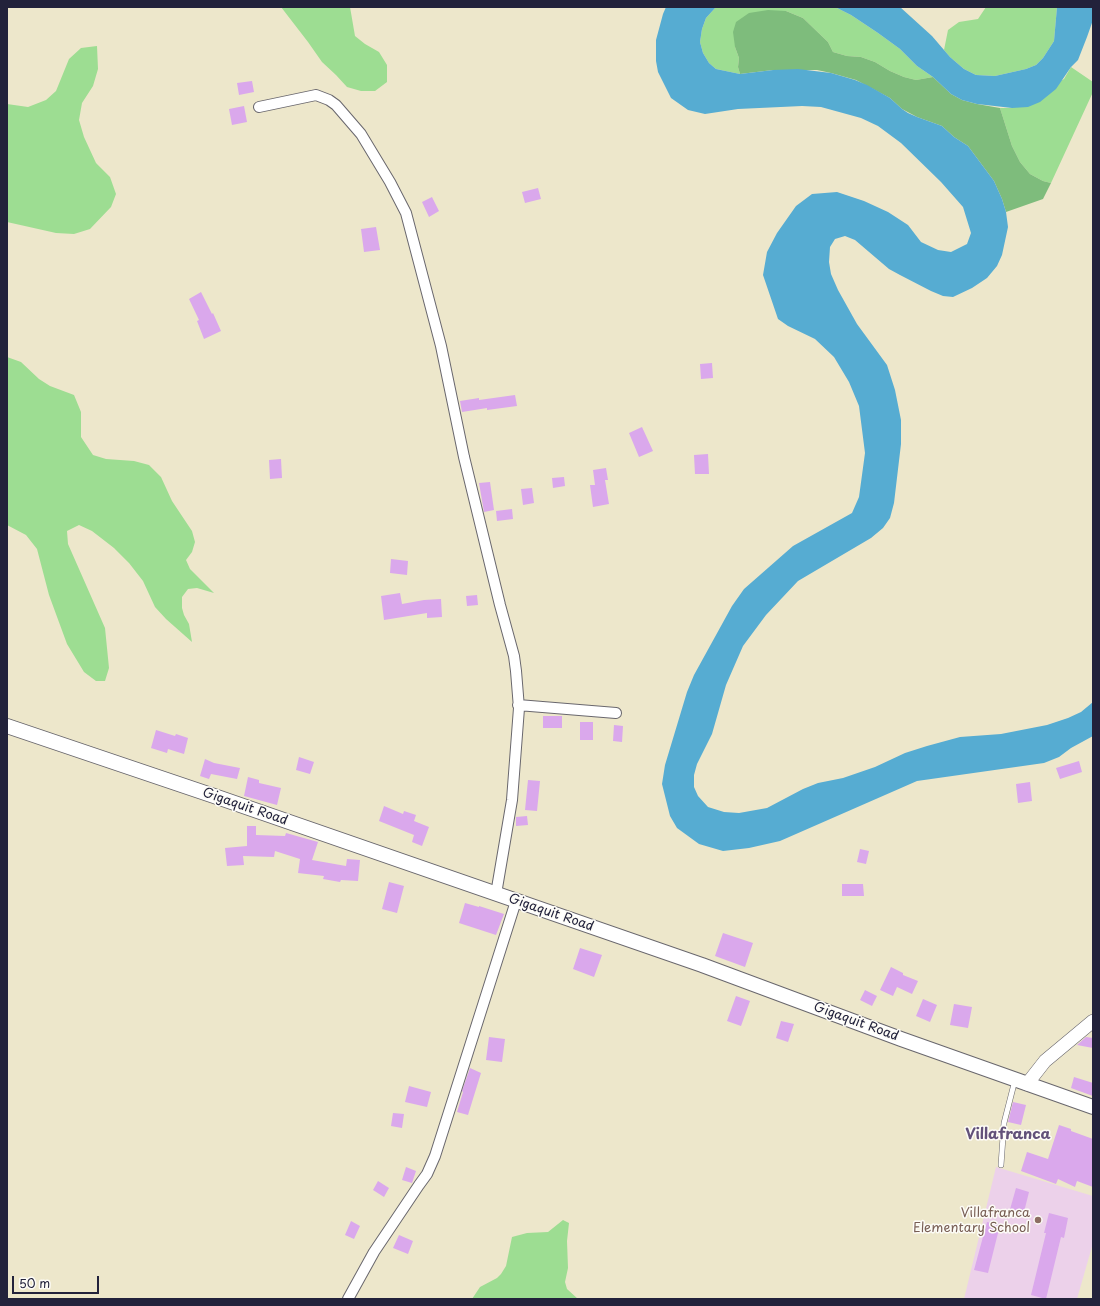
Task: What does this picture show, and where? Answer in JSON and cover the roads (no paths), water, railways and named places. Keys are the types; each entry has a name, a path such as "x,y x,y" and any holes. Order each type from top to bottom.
{"main road":[{"name":"Gigaquit Road","path":"7,726 702,965 1093,1107"}],"street":[{"path":"259,107 316,96 329,100 336,105 361,134 390,182 406,213 441,346 464,458 514,656 518,685 517,736 512,800 496,894"},
{"path":"518,706 616,713"},
{"path":"348,1299 374,1252 427,1174 435,1156 516,901"},
{"path":"1021,1082 1093,1021"}],"lane":[{"path":"1001,1166 1004,1123 1021,1082"}],"water":[{"path":"666,7 716,7 706,18 702,29 700,42 703,53 709,63 716,69 740,74 798,69 831,73 867,85 890,98 908,113 942,126 954,137 968,146 994,181 1006,212 1008,227 1002,255 997,266 987,278 972,288 953,297 943,296 931,291 889,269 855,240 845,236 835,239 830,247 829,262 831,274 838,290 857,324 887,365 895,390 901,420 901,444 894,503 890,518 883,528 871,538 798,581 766,615 743,646 726,685 712,734 697,764 694,775 694,787 698,796 708,807 724,812 739,813 767,808 803,789 818,783 843,778 875,767 905,753 960,737 1001,734 1047,725 1081,712 1093,702 1093,736 1071,748 1059,757 1044,763 917,781 780,841 749,848 723,851 699,844 677,828 670,816 662,784 665,765 687,692 694,675 732,606 744,589 793,546 852,513 859,497 865,453 859,406 849,382 834,357 815,339 788,326 778,319 763,275 767,252 777,233 796,206 812,194 837,192 864,201 888,212 908,225 921,242 938,250 951,252 967,244 971,233 963,207 941,182 901,143 878,126 861,118 821,107 802,106 738,109 705,114 688,110 671,98 658,72 656,61 656,40"},
{"path":"835,7 900,7 932,36 950,57 964,69 976,75 995,76 1026,69 1036,65 1043,58 1054,41 1057,7 1093,7 1093,20 1078,60 1071,67 1056,89 1040,102 1028,107 1012,108 977,104 962,100 951,94 933,77 917,66 900,49 851,15"}],"place":[{"name":"Villafranca Elementary School","path":"1038,1220"}],"district":[{"name":"Villafranca","path":"1008,1135"}]}
